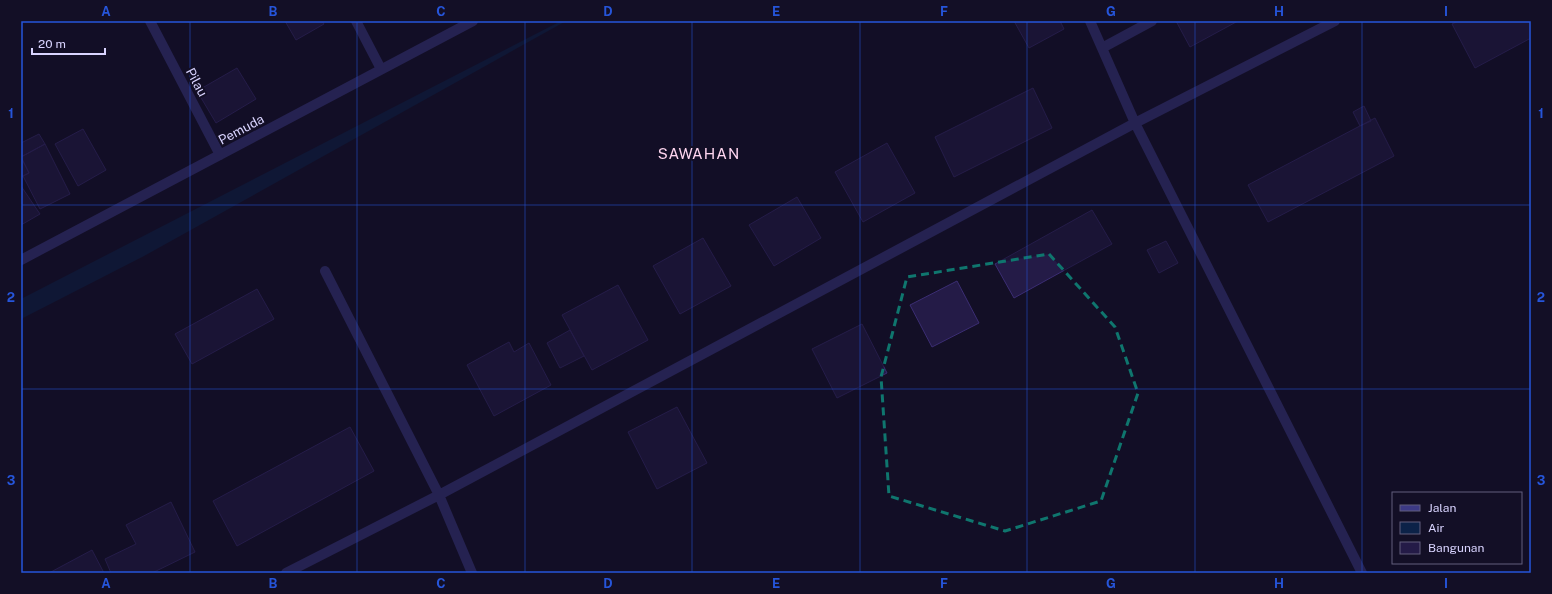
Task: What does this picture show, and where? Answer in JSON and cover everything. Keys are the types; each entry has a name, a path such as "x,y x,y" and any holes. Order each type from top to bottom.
{"street":[{"name":"Pilau","path":"150,21 220,155"},
{"path":"356,21 381,69"},
{"name":"Pemuda","path":"21,260 473,21"},
{"path":"1090,21 1135,123 1362,573"},
{"path":"1102,48 1152,21"},
{"path":"286,573 439,495 1135,123 1335,21"},
{"path":"325,271 439,495 472,573"}],"highlighted area":[{"path":"1049,254 1115,327 1138,393 1101,501 1005,531 889,496 881,377 907,277"}],"water":[{"path":"561,21 566,21 144,256 21,319 21,299"}],"building":[{"path":"285,21 322,21 324,24 296,40"},
{"path":"1014,21 1060,21 1064,29 1029,48"},
{"path":"1176,21 1238,21 1190,47"},
{"path":"1458,21 1531,21 1531,38 1475,68 1452,24"},
{"path":"237,68 256,99 216,123 197,91"},
{"path":"1033,88 1052,128 954,177 935,137"},
{"path":"1364,106 1371,121 1360,126 1353,112"},
{"path":"1375,118 1394,156 1268,222 1248,185"},
{"path":"83,129 106,170 78,186 55,144"},
{"path":"39,134 45,144 21,157 21,143"},
{"path":"887,143 915,193 863,222 835,172"},
{"path":"45,144 70,194 40,209 23,176 29,173 21,157"},
{"path":"21,157 29,173 21,177"},
{"path":"21,186 40,214 21,225"},
{"path":"797,197 821,238 774,266 749,225"},
{"path":"1092,210 1112,244 1014,298 995,264"},
{"path":"703,238 731,286 680,314 653,266"},
{"path":"1166,241 1178,263 1159,273 1147,250"},
{"path":"957,281 979,323 932,347 910,305"},
{"path":"618,285 648,340 592,370 562,315"},
{"path":"257,289 274,319 192,364 175,334"},
{"path":"862,324 887,373 837,398 812,349"},
{"path":"570,330 584,356 560,368 547,343"},
{"path":"509,342 514,352 529,343 551,385 494,416 467,365"},
{"path":"677,407 707,463 657,489 628,432"},
{"path":"350,427 374,471 237,546 213,501"},
{"path":"171,502 195,552 152,573 111,573 105,559 136,544 126,525"},
{"path":"92,550 104,573 49,573"}],"district":[{"name":"SAWAHAN","path":"699,154"}]}
